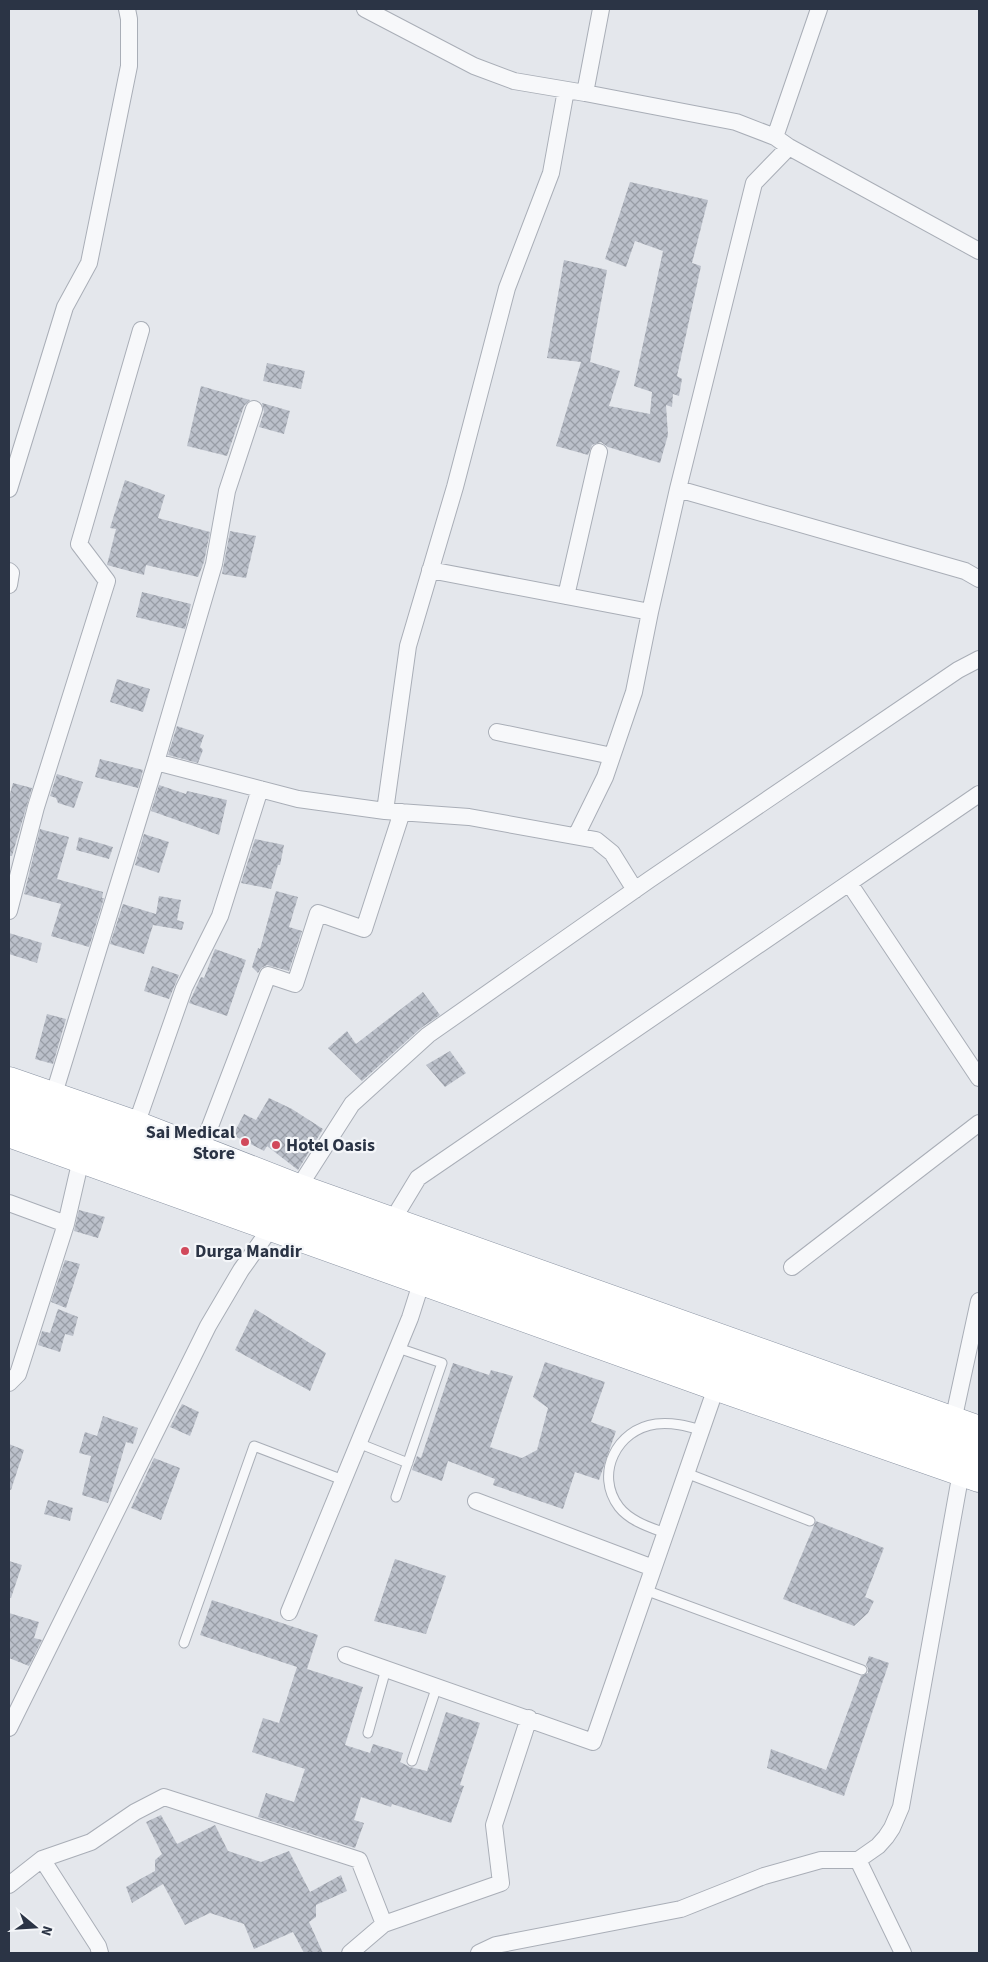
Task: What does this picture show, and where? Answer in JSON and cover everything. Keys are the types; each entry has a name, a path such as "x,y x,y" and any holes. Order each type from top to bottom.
{"highway":[{"path":"9,1081 201,1150 284,1208"},
{"path":"9,1107 284,1208 425,1270 723,1364"},
{"path":"9,1133 81,1159 388,1233 956,1455 979,1452"},
{"path":"388,1233 425,1270"},
{"path":"956,1455 979,1430"}],"street":[{"path":"9,489 65,307 89,263 129,66 129,19 127,9"},
{"path":"365,9 474,66 514,81 736,122 775,137 789,147 979,251"},
{"path":"585,93 601,9"},
{"path":"775,137 819,9"},
{"path":"385,811 408,646 455,487 507,288 551,173 566,90"},
{"path":"576,836 605,776 634,692 678,489 754,183 789,147"},
{"path":"9,911 36,807 107,581 79,544 141,330"},
{"path":"53,1097 156,762 214,564 227,491 254,409"},
{"path":"566,596 599,452"},
{"path":"678,489 965,572 979,579"},
{"path":"430,570 650,612"},
{"path":"9,571 11,573 9,584"},
{"path":"9,1728 208,1326 241,1270 352,1104 428,1035 635,890 958,670 979,659"},
{"path":"497,732 612,756"},
{"path":"156,762 298,799 385,811 469,817 596,840 612,853 635,890"},
{"path":"136,1126 184,988 220,916 260,789"},
{"path":"388,1233 418,1178 979,794"},
{"path":"201,1150 268,975 294,984 318,913 364,929 402,812"},
{"path":"849,883 979,1078"},
{"path":"792,1267 979,1122"},
{"path":"9,1383 18,1374 66,1224 81,1159"},
{"path":"9,1203 66,1224"},
{"path":"289,1612 398,1348 425,1270"},
{"path":"479,1953 496,1945 681,1910 764,1876 820,1860 858,1860 878,1846 886,1837 892,1828 900,1807 979,1301"},
{"path":"346,1655 593,1742 702,1430 723,1364"},
{"path":"476,1501 653,1568"},
{"path":"350,1953 384,1924 502,1883 494,1825 529,1718"},
{"path":"9,1885 42,1859 91,1842 135,1812 164,1797 359,1860 384,1924"},
{"path":"42,1859 98,1946 100,1953"},
{"path":"858,1860 903,1953"}],"lane":[{"path":"396,1497 442,1363 398,1348"},
{"path":"665,1533 639,1522 619,1507 611,1493 609,1482 612,1456 626,1436 639,1428 672,1423 702,1430"},
{"path":"358,1443 408,1463"},
{"path":"184,1643 254,1446 343,1480"},
{"path":"686,1473 810,1521"},
{"path":"645,1590 862,1670"},
{"path":"368,1733 386,1669"},
{"path":"412,1761 437,1686"}],"building":[{"path":"630,182 708,200 692,263 701,266 677,376 682,379 679,396 673,394 672,407 666,405 668,435 660,463 608,447 601,442 592,445 588,455 556,446 581,362 547,358 564,260 607,270 590,362 620,371 609,406 650,414 652,392 634,386 663,251 635,241 626,267 605,259"},
{"path":"267,363 305,371 301,389 263,381"},
{"path":"201,386 250,400 244,406 227,456 187,446"},
{"path":"262,403 290,411 284,434 259,427 264,412"},
{"path":"125,480 165,495 158,518 210,532 204,562 198,577 146,565 144,575 107,565 116,529 110,528"},
{"path":"230,531 256,536 246,578 222,574"},
{"path":"142,592 191,604 185,629 136,617"},
{"path":"117,679 150,689 143,712 110,702"},
{"path":"177,726 204,735 200,747 203,750 198,763 168,755"},
{"path":"100,759 143,770 138,788 95,777"},
{"path":"57,774 83,782 74,808 58,803 56,798 50,796"},
{"path":"13,783 32,788 12,856 9,856 9,797"},
{"path":"159,785 186,794 187,791 227,800 219,835 151,811"},
{"path":"40,829 69,837 57,879 103,892 102,898 104,898 89,947 51,936 61,904 24,894"},
{"path":"144,834 169,842 159,873 135,865"},
{"path":"79,837 113,847 109,859 76,850"},
{"path":"255,839 284,845 280,865 278,865 271,889 241,883"},
{"path":"276,891 298,897 289,927 302,931 289,971 267,965 261,968 258,973 252,967 258,948 260,949"},
{"path":"159,896 181,900 177,920 184,922 182,930 153,925 144,954 110,944 123,904 156,914"},
{"path":"9,933 42,943 37,963 9,954"},
{"path":"215,949 246,960 227,1016 189,1003 201,977 204,978"},
{"path":"152,966 179,975 169,999 144,991"},
{"path":"423,992 440,1015 421,1028 362,1081 328,1048 347,1031 356,1044"},
{"path":"47,1014 66,1019 53,1064 35,1059"},
{"path":"450,1051 466,1073 445,1087 426,1065"},
{"path":"269,1098 292,1109 323,1129 298,1170 267,1146 264,1151 233,1135 244,1114 256,1120"},
{"path":"79,1210 105,1217 98,1238 74,1231"},
{"path":"65,1260 80,1264 66,1308 51,1302"},
{"path":"58,1309 78,1317 73,1336 65,1334 60,1352 38,1345 42,1331 50,1333"},
{"path":"255,1309 326,1353 310,1391 235,1350"},
{"path":"545,1362 605,1382 591,1422 616,1431 599,1480 575,1472 563,1509 493,1485 495,1479 448,1461 442,1481 412,1470 417,1456 421,1458 453,1363 489,1375 491,1370 513,1376 490,1447 522,1458 537,1450 548,1408 533,1397"},
{"path":"182,1404 199,1412 190,1436 170,1427"},
{"path":"103,1416 138,1428 133,1444 126,1442 108,1503 82,1495 91,1456 79,1453 85,1432 97,1436"},
{"path":"9,1444 24,1450 11,1490 9,1489"},
{"path":"154,1458 180,1468 161,1520 131,1508"},
{"path":"48,1500 73,1508 70,1521 44,1514"},
{"path":"816,1521 884,1548 865,1597 874,1601 868,1613 854,1626 783,1599"},
{"path":"395,1559 446,1576 426,1634 374,1621"},
{"path":"9,1561 22,1565 11,1598 9,1598"},
{"path":"212,1600 318,1635 307,1669 363,1687 345,1745 370,1753 373,1744 403,1753 400,1762 410,1767 427,1771 446,1712 480,1723 460,1785 464,1786 451,1823 392,1804 391,1807 361,1797 354,1820 364,1823 355,1848 258,1817 266,1793 294,1802 305,1769 252,1752 263,1718 279,1723 297,1667 200,1635"},
{"path":"9,1613 39,1622 34,1638 42,1640 29,1666 9,1658"},
{"path":"869,1656 889,1663 844,1796 767,1768 771,1749 826,1770 861,1676 868,1673 866,1665"},
{"path":"161,1815 177,1844 215,1825 228,1851 261,1862 289,1851 310,1892 341,1875 347,1891 316,1905 316,1917 309,1922 323,1953 304,1953 293,1932 254,1949 244,1924 210,1913 185,1925 163,1884 132,1903 126,1887 155,1871 155,1860 162,1854 146,1822"}],"place":[{"name":"Sai Medical Store","path":"245,1142"},
{"name":"Hotel Oasis","path":"276,1145"},
{"name":"Durga Mandir","path":"185,1251"}]}
